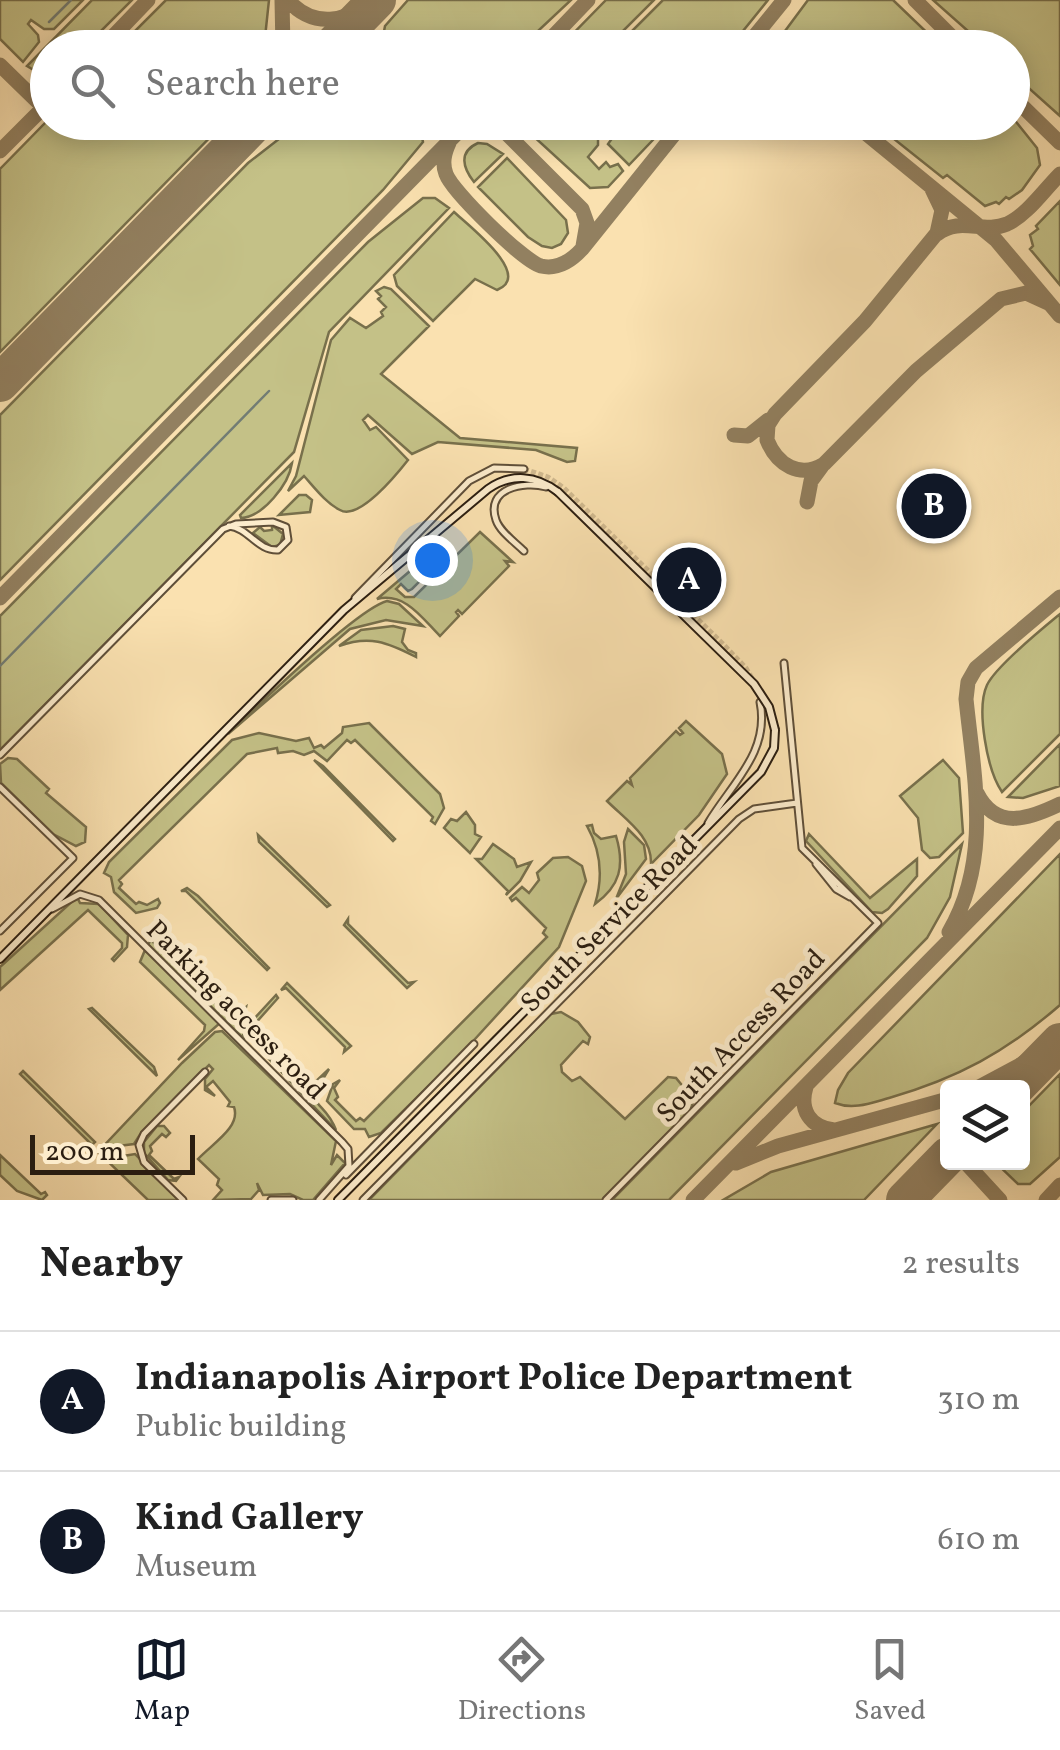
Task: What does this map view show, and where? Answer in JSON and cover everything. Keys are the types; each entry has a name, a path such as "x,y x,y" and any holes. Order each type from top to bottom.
{"street":[{"path":"0,959 469,481 494,468 524,469"},
{"path":"338,1200 765,768 774,748 775,730 768,703 754,684 544,482 506,479 488,488 344,610"},
{"path":"524,551 498,524 497,501 519,484 558,492"},
{"path":"0,755 218,534 229,526 273,522 286,527 286,544 274,551 263,548 238,527 229,526"},
{"path":"784,663 797,803"},
{"path":"707,825 758,748 762,729 760,702"},
{"path":"0,787 73,858 0,930"},
{"name":"South Access Road","path":"606,1200 878,923 802,848 797,803"},
{"name":"South Service Road","path":"363,1200 743,814 797,803"},
{"name":"Parking access road","path":"44,914 76,895 96,898 342,1142 349,1154 349,1166 320,1199"},
{"path":"320,1199 474,1044"},
{"path":"183,1200 144,1162 138,1145 144,1134 205,1072"},
{"path":"271,1200 293,1200"}],"shaded area":[{"path":"0,0 83,0 54,29 44,29 31,20 30,53 23,62 0,39"},
{"path":"92,0 132,0 102,30 62,30"},
{"path":"166,0 269,0 266,30 136,30"},
{"path":"408,0 571,0 539,30 384,30"},
{"path":"606,0 654,0 624,30 577,30"},
{"path":"663,0 768,0 744,30 633,30"},
{"path":"808,0 893,0 924,30 786,30"},
{"path":"933,0 1060,0 1060,116 1030,89 1030,30 967,30"},
{"path":"30,138 207,140 0,352 0,169"},
{"path":"1030,139 1037,148 1040,165 1022,190 999,204 985,206 947,175 943,178 895,140"},
{"path":"278,140 423,142 383,190 0,580 0,415 248,163"},
{"path":"538,140 598,140 588,157 599,169 606,162 610,167 618,164 623,171 608,187 590,188"},
{"path":"611,140 653,140 629,165 608,144"},
{"path":"478,143 503,154 474,182 464,161 467,151"},
{"path":"507,158 566,220 568,233 561,244 552,248 542,246 528,237 478,187"},
{"path":"423,198 435,198 449,208 329,332 294,452 0,750 0,616 368,242"},
{"path":"1060,201 1060,285 1030,249 1030,235"},
{"path":"454,212 495,251 508,274 506,283 497,290 475,279 433,321 397,286 394,275"},
{"path":"391,289 429,326 381,374 460,438 577,448 575,461 567,462 536,450 438,442 412,454 368,415 363,420 370,430 376,427 408,460 377,494 348,512 330,503 304,476 288,491 296,476 331,340 350,318 366,328 383,316 381,312 386,307 376,291"},
{"path":"292,463 274,498 258,512 241,518 240,515"},
{"path":"299,495 312,500 310,512 279,515"},
{"path":"272,525 283,534 280,545 272,547 253,533 260,527 272,530"},
{"path":"480,532 513,562 505,561 509,566 462,614 456,612 459,616 440,636 404,603 377,599 436,549 433,568 412,589 408,591 401,584 396,589 405,597 414,597"},
{"path":"387,601 399,604 423,626 386,620 350,629 228,734 353,621"},
{"path":"1060,614 1060,734 1002,792 985,739 983,709 987,685 1010,658"},
{"path":"393,626 405,629 402,642 416,657 378,642 339,646 361,630"},
{"path":"686,721 722,754 727,774 699,815 651,864 643,837 607,801 627,781 632,785 630,778 676,731 683,733 679,728"},
{"path":"369,723 440,794 444,808 435,824 431,821 433,817 355,740 347,740 327,761 314,751 304,755 293,751 278,753 277,748 247,754 119,880 119,888 136,904 147,905 158,899 157,908 136,913 114,892 111,877 104,873 109,862 232,740 259,733 296,741 309,738 314,748 324,748 342,733 343,727"},
{"path":"1060,744 1060,786 1023,798 1008,797"},
{"path":"8,758 17,759 49,789 46,793 86,827 85,842 76,846 53,834 1,783 0,764"},
{"path":"314,760 395,839 393,841"},
{"path":"943,760 959,778 963,833 939,857 930,858 922,850 918,818 900,796"},
{"path":"466,812 475,825 475,834 481,837 470,853 444,828 451,819 457,821"},
{"path":"592,825 601,839 616,836 620,857 615,882 595,904 600,874 598,855 587,826"},
{"path":"628,829 644,845 646,859 616,899 626,874 624,842"},
{"path":"809,834 870,898 917,859 917,876 888,909 872,912 806,841"},
{"path":"258,835 330,905 327,907 259,842"},
{"path":"493,844 514,859 517,867 531,862 506,895 508,891 476,859 482,859"},
{"path":"962,844 950,897 927,938 669,1200 612,1200"},
{"path":"1060,854 1060,1005 1020,1037 959,1072 869,1104 835,1103 848,1073"},
{"path":"568,857 582,866 586,881 559,947 465,1050 381,1133 369,1137 365,1129 354,1129 327,1101 333,1084 340,1080 334,1088 338,1097 335,1100 356,1121 364,1121 547,937 543,933 546,928 516,898 510,898 522,887 529,893 539,880 537,873 553,858"},
{"path":"187,888 267,970 186,891 181,891"},
{"path":"77,897 80,903 99,904 128,935 127,947 114,961 122,943 88,910 0,990 0,967"},
{"path":"348,919 348,924 408,983 414,982 407,988 344,925"},
{"path":"153,936 153,942 226,1014 238,1014 246,1007 244,1039 148,945"},
{"path":"145,950 220,1023 178,1060 205,1025 140,962"},
{"path":"287,983 351,1046 344,1052 345,1047 286,988 281,990"},
{"path":"276,995 278,998 253,1026 257,1045 299,1086 311,1086 329,1069 316,1098 336,1130 250,1039 252,1021"},
{"path":"89,1009 154,1067 157,1076"},
{"path":"561,1012 578,1022 590,1037 588,1044 583,1041 561,1065 562,1072 572,1081 580,1077 625,1119 668,1077 676,1078 694,1100 690,1110 602,1200 369,1200 551,1014"},
{"path":"222,1031 336,1141 331,1165 337,1155 345,1163 313,1200 290,1194 263,1195 257,1183 259,1190 251,1199 213,1200 222,1190 217,1185 219,1179 198,1159 230,1128 235,1114 234,1107 228,1106 230,1102 213,1081 206,1087 215,1096 205,1090 205,1079 213,1069 209,1065 134,1144 118,1146 123,1156 135,1154 179,1200 148,1200 98,1152 182,1063 215,1032"},
{"path":"23,1071 95,1142 92,1145 20,1074"},
{"path":"1060,1074 1060,1157 1030,1184 1018,1184 1003,1170 1030,1170 1030,1105"},
{"path":"937,1124 864,1200 723,1200 771,1172"},
{"path":"157,1126 164,1126 170,1133 166,1137 162,1134 150,1146 149,1155 174,1179 179,1177 176,1181 168,1180 144,1153 144,1142"},
{"path":"0,1155 41,1194 47,1195 42,1200 17,1191 0,1175"}],"waterway":[{"path":"49,22 71,0"},
{"path":"0,666 269,391"}],"taxiway":[{"path":"119,30 148,0"},
{"path":"282,0 283,30"},
{"path":"288,0 319,19 342,17 374,0"},
{"path":"559,30 588,0"},
{"path":"760,30 784,0"},
{"path":"915,0 945,30"},
{"path":"361,30 375,6"},
{"path":"0,65 30,94"},
{"path":"1030,114 1060,143"},
{"path":"0,151 30,121"},
{"path":"161,219 245,140"},
{"path":"0,598 450,140"},
{"path":"513,140 582,209 587,223 583,246"},
{"path":"449,143 445,170 461,195 519,252 541,266 553,267 569,261 582,249 670,140"},
{"path":"874,140 996,240 1060,316"},
{"path":"937,234 954,226 1007,224 1060,174"},
{"path":"931,187 942,210 937,233 865,321 768,425 767,440 783,463 798,470 824,464 916,371 1001,299 1026,293 1050,304"},
{"path":"734,435 748,436 768,420"},
{"path":"807,502 811,481 822,466"},
{"path":"949,932 971,876 975,847 977,818 966,699 968,682 976,668 1060,597"},
{"path":"977,793 985,805 1003,817 1025,817 1060,804"},
{"path":"693,1200 1060,828"},
{"path":"992,1080 1060,1037"},
{"path":"806,1087 804,1103 808,1116 834,1130"},
{"path":"736,1163 778,1146 940,1101"},
{"path":"972,1170 1000,1200"},
{"path":"1046,1200 1060,1185"}],"runway":[{"path":"348,30 377,0"},
{"path":"0,383 238,140"},
{"path":"1023,1080 1060,1042"},
{"path":"905,1200 940,1164"}],"tunnel":[{"path":"524,469 548,477 564,488 722,643 753,680"}],"place":[{"name":"Kind Gallery","path":"934,506"},
{"name":"Indianapolis Airport Police Department","path":"689,580"}]}
